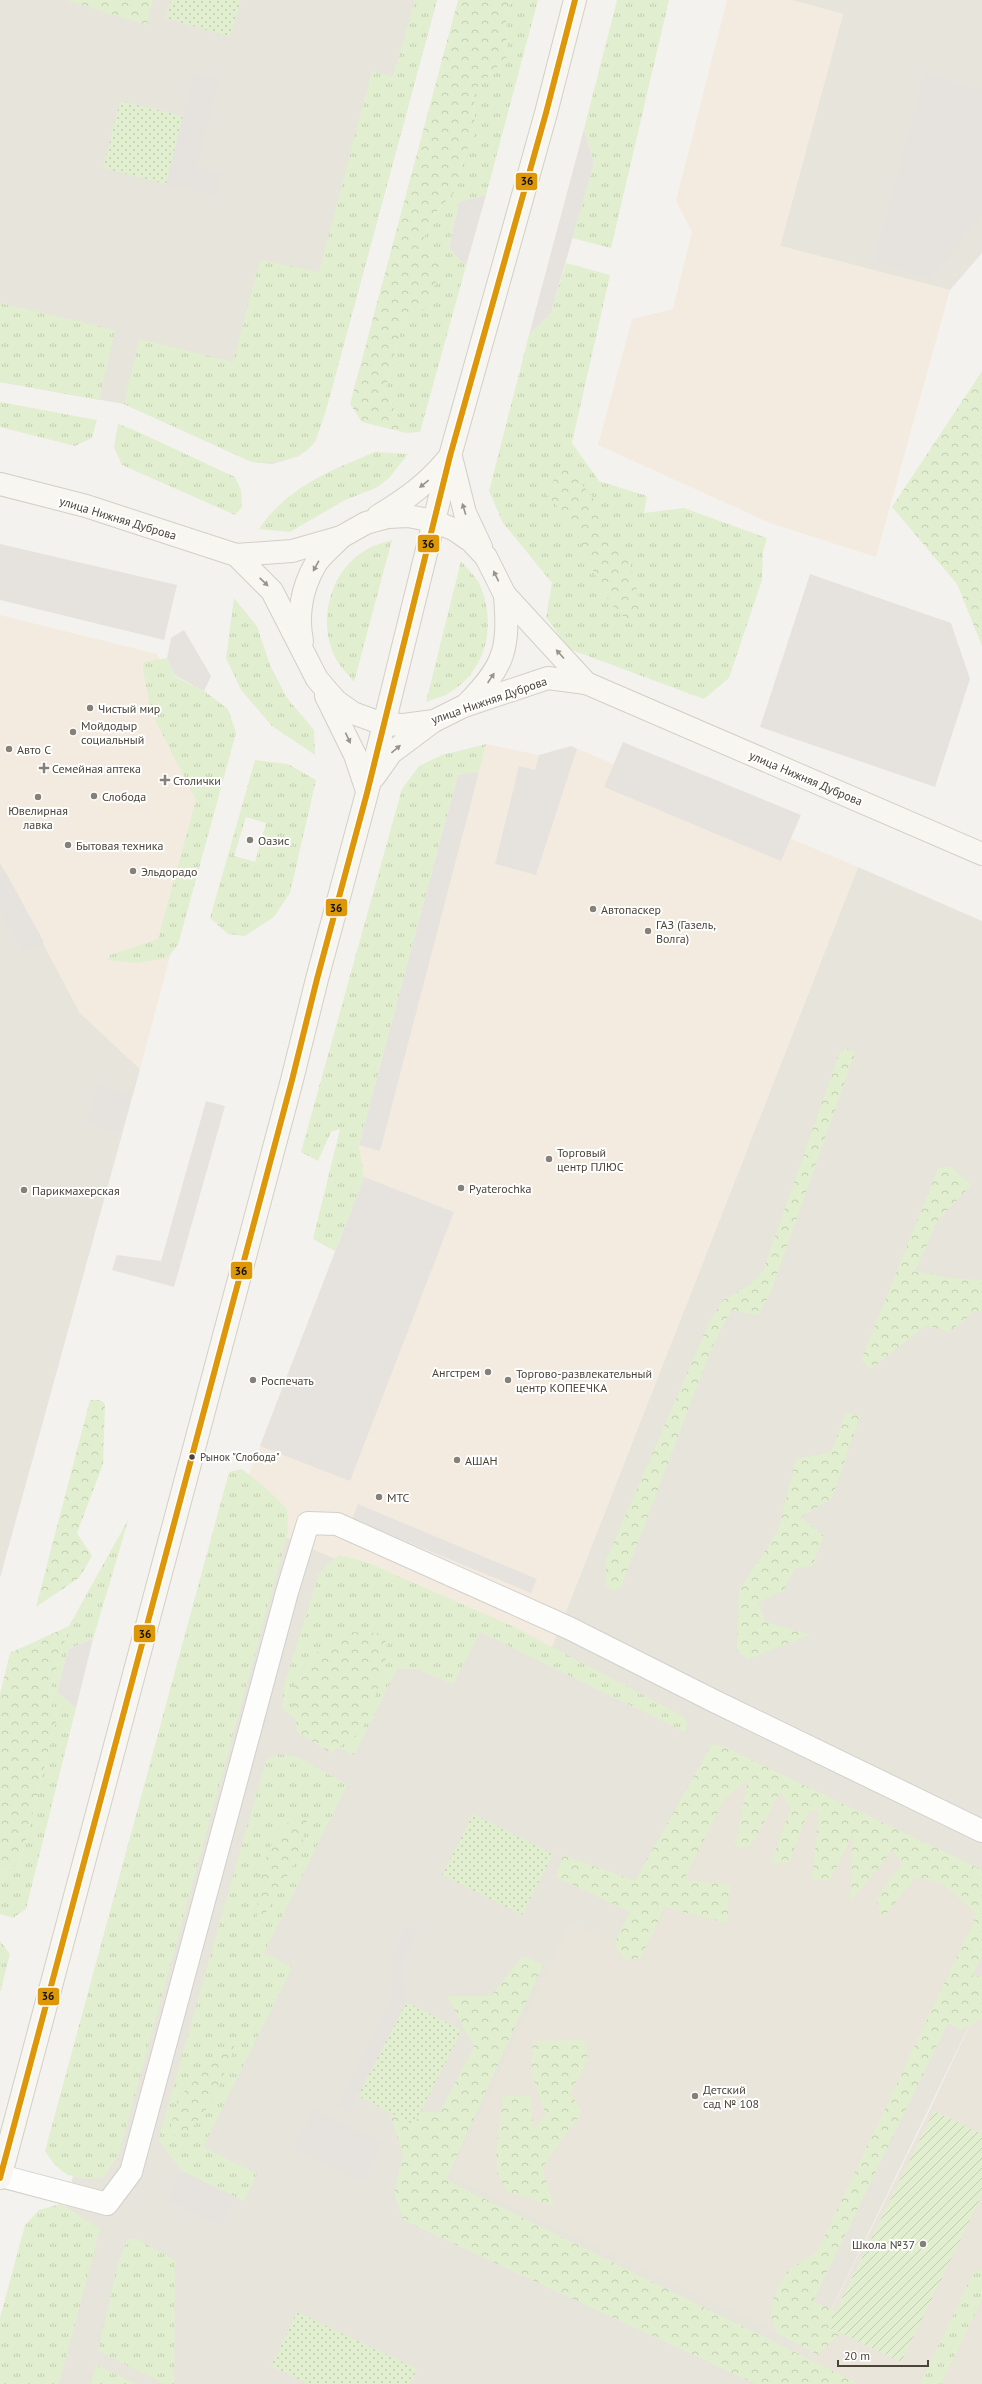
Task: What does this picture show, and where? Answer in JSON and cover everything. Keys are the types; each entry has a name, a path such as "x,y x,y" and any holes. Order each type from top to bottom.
{"street":[{"path":"575,0 546,113 450,456 367,792 142,1649 60,1945 0,2177 107,2204 131,2172 287,1592 308,1523 337,1524 569,1628 714,1701 982,1830"},
{"path":"366,523 404,501 432,478 450,456"},
{"path":"450,456 465,513 486,557"},
{"name":"улица Нижняя Дуброва","path":"0,484 86,506 236,555 292,551 341,537 366,523 388,517 401,516 434,521 455,530 471,541 486,557 505,595 586,683"},
{"path":"304,653 299,627 300,604 315,564 341,537"},
{"name":"улица Нижняя Дуброва","path":"236,555 272,591 316,679 336,701 353,712 383,724 404,725 434,721 464,706 548,678 586,683 982,854"},
{"path":"464,706 489,682 504,649 508,630 505,595"},
{"path":"316,679 355,755 367,792"},
{"path":"367,792 377,772 391,753 434,721"}],"shaded area":[{"path":"0,0 437,0 329,399 315,442 299,456 272,464 252,462 124,404 0,382"},
{"path":"727,0 791,0 843,14 780,246 950,290 876,557 770,523 598,445 632,319 673,309 692,232 676,201"},
{"path":"791,0 982,0 982,253 950,290 780,246 843,14"},
{"path":"194,72 219,79 197,167 221,174 216,196 166,184"},
{"path":"924,74 982,90 982,214 931,279 873,262"},
{"path":"584,129 594,163 551,313 529,335"},
{"path":"486,195 466,266 449,248 459,202"},
{"path":"0,544 177,585 164,640 0,600"},
{"path":"810,574 951,623 970,679 935,787 760,727"},
{"path":"0,615 157,654 219,772 140,1069 80,1013 0,862"},
{"path":"184,630 211,676 204,691 174,675 167,658 171,638"},
{"path":"623,742 801,815 781,861 604,787"},
{"path":"486,744 539,755 571,746 858,867 550,1652 244,1519 239,1500 364,1177 359,1145 458,775 479,771"},
{"path":"571,746 577,749 536,875 495,864 519,766 535,770 539,755"},
{"path":"479,772 380,1151 359,1145 458,775"},
{"path":"0,862 80,1013 140,1069 0,1578"},
{"path":"858,867 982,921 982,1999 795,2384 19,2384 244,1519 550,1652"},
{"path":"5,871 44,942 23,953 0,912 0,873"},
{"path":"97,1084 132,1094 121,1133 87,1124"},
{"path":"206,1101 225,1106 174,1287 112,1270 117,1255 161,1261"},
{"path":"364,1177 454,1212 350,1481 260,1446"},
{"path":"358,1504 537,1579 531,1593 352,1519"},
{"path":"93,1639 76,1708 57,1692 68,1649"},
{"name":"Детский сад № 108","path":"722,1746 982,1870 982,1930 788,2337 450,2176 570,1923 625,1949"},
{"path":"406,1925 419,1931 405,1959 406,2002 349,2113 338,2107 392,1997 393,1953"},
{"name":"Школа №37","path":"982,1999 982,2384 795,2384 932,2105"},
{"path":"313,2109 382,2142 363,2182 294,2148"},
{"path":"182,2171 235,2197 221,2226 168,2200"}],"green space":[{"path":"66,0 153,0 147,25"},
{"path":"171,0 241,0 230,37 166,18"},
{"path":"415,0 437,0 329,399 323,420 315,440 310,447 304,453 287,460 252,462 124,404 139,339 233,362 260,260 319,272 372,71 393,77"},
{"path":"458,0 512,0 506,11 507,57 474,91 475,133 466,152 455,191 432,217 419,250 444,262 425,309 405,315 385,391 406,433 362,422 350,404"},
{"path":"512,0 538,0 486,195 459,202 449,248 466,266 420,432 406,433 385,391 405,315 444,262 419,250 432,217 455,191 466,152 475,133 474,91 507,57 506,11"},
{"path":"617,0 669,0 611,248 572,238 594,163 584,129"},
{"path":"120,101 183,116 166,184 103,168"},
{"path":"566,263 610,275 572,443 599,481 647,496 644,513 684,508 767,538 763,552 762,580 729,678 704,699 569,649 546,617 552,583 503,523 489,491 529,335 551,313"},
{"path":"0,303 115,330 99,400 0,382"},
{"path":"982,371 982,646 957,584 892,507"},
{"path":"0,402 97,420 92,438 75,446 0,427"},
{"path":"118,424 235,477 241,490 242,507 235,515 122,465 114,447"},
{"path":"375,452 408,454 389,478 376,488 345,500 290,532 259,529 282,502 296,491 326,473"},
{"path":"567,466 601,508 602,531 629,560 641,605 632,625 610,603 585,555 574,525 547,495 557,472"},
{"path":"392,540 354,682 341,667 335,657 330,643 327,628 327,613 330,598 343,570 354,559 366,550 378,544"},
{"path":"461,561 480,585 485,600 488,629 486,644 474,670 464,681 449,693 426,702"},
{"path":"234,598 257,626 270,665 287,698 314,730 315,755 272,726 241,690 226,658"},
{"path":"167,658 174,676 204,691 228,709 236,733 178,945 167,958 137,963 107,960 110,955 158,939 196,800 151,712 143,669 144,662"},
{"path":"486,744 479,772 458,775 359,1145 364,1177 335,1251 313,1239 340,1129 331,1132 318,1161 301,1152 402,789 419,766 442,755"},
{"path":"255,760 288,764 316,780 290,893 274,917 245,936 228,934 210,918","holes":["246,817 266,823 255,862 234,856"]},
{"path":"846,1048 855,1053 770,1294 758,1315 731,1310 712,1347 621,1587 613,1591 606,1586 606,1560 709,1323 723,1300 750,1285 763,1271 839,1054"},
{"path":"950,1166 971,1185 938,1220 915,1271 949,1278 982,1280 982,1312 975,1311 949,1332 926,1325 871,1369 861,1360 938,1169"},
{"path":"90,1400 100,1400 105,1404 103,1464 77,1533 92,1556 79,1578 36,1607"},
{"path":"846,1413 860,1416 832,1498 801,1517 824,1536 812,1566 794,1569 784,1590 758,1603 766,1622 810,1635 748,1659 737,1651 739,1591 778,1531 796,1459 831,1452"},
{"path":"242,1469 268,1490 287,1509 288,1532 119,2154 103,2178 76,2177 69,2175 57,2166 45,2151 229,1472"},
{"path":"129,1518 93,1639 68,1649 57,1692 76,1708 26,1909 13,1918 0,1914 0,1873 20,1863 57,1718 50,1691 69,1626"},
{"path":"339,1555 366,1562 514,1627 681,1715 687,1721 685,1732 480,1632 453,1684 416,1669 397,1669 354,1755 320,1739 282,1708 284,1686 319,1573"},
{"path":"69,1626 50,1691 57,1718 20,1863 0,1873 0,1694 10,1653"},
{"path":"349,1632 379,1633 387,1643 385,1669 362,1731 331,1753 297,1732 292,1690 313,1655"},
{"path":"712,1744 722,1746 980,1869 982,1873 982,1956 972,1976 982,1976 982,2020 960,2030 948,2023 813,2301 834,2310 838,2318 838,2335 818,2355 777,2333 770,2315 774,2297 787,2271 818,2250 977,1914 943,1884 916,1877 882,1919 876,1898 902,1864 893,1849 850,1903 853,1835 830,1880 812,1880 819,1811 808,1812 789,1862 771,1863 791,1808 780,1792 751,1846 735,1848 748,1780 725,1798 684,1880 730,1884 727,1923 665,1907 641,1957 625,1961 614,1944 630,1912 556,1877 563,1855 635,1881"},
{"path":"278,1754 298,1757 347,1785 264,1953 292,1967 203,2147 257,2174 244,2201 182,2171 158,2140 266,1760"},
{"path":"473,1814 553,1854 522,1915 442,1875"},
{"path":"291,1820 307,1820 300,1854 261,1921 257,1921 260,1880 267,1853 281,1830"},
{"path":"0,1941 10,1954 0,1993"},
{"path":"522,1957 531,1959 543,1965 446,2180 859,2384 756,2384 403,2220 394,2193 403,2155 391,2117 395,2109 439,2113 474,2047 447,1996 491,1996"},
{"path":"406,2002 462,2030 414,2125 358,2096"},
{"path":"584,2040 588,2060 570,2093 582,2112 542,2168 554,2206 507,2192 497,2173 496,2153 503,2095 531,2096 533,2129 546,2115 531,2072 533,2041"},
{"path":"230,2044 235,2047 213,2100 190,2131 174,2136 171,2126 178,2098"},
{"path":"934,2111 980,2133 982,2129 982,2195 901,2362 828,2327"},
{"path":"61,2204 100,2229 59,2384 0,2384 0,2318 25,2225 39,2210"},
{"path":"128,2238 136,2239 175,2260 174,2384 165,2384 98,2351 118,2263"},
{"path":"982,2270 982,2300 941,2384 920,2384 974,2271"},
{"path":"297,2312 417,2369 410,2384 308,2384 271,2366"},
{"path":"96,2365 136,2384 91,2384"}],"transit line":[{"name":"36","path":"0,2178 292,1080 317,979 367,793 450,456 546,113 575,0"}],"place":[{"name":"Чистый мир","path":"90,708"},
{"name":"Мойдодыр социальный","path":"73,732"},
{"name":"Авто С","path":"9,749"},
{"name":"Семейная аптека","path":"44,768"},
{"name":"Столички","path":"165,780"},
{"name":"Слобода","path":"94,796"},
{"name":"Ювелирная лавка","path":"38,797"},
{"name":"Оазис","path":"250,840"},
{"name":"Бытовая техника","path":"68,845"},
{"name":"Эльдорадо","path":"133,871"},
{"name":"Автопаскер","path":"593,909"},
{"name":"ГАЗ (Газель, Волга)","path":"648,931"},
{"name":"Торговый центр ПЛЮС","path":"549,1159"},
{"name":"Pyaterochka","path":"461,1188"},
{"name":"Парикмахерская","path":"24,1190"},
{"name":"Ангстрем","path":"488,1372"},
{"name":"Роспечать","path":"253,1380"},
{"name":"Торгово-развлекательный центр КОПЕЕЧКА","path":"508,1380"},
{"name":"Рынок \"Слобода\"","path":"192,1457"},
{"name":"АШАН","path":"457,1460"},
{"name":"МТС","path":"379,1497"},
{"name":"Детский сад № 108","path":"695,2096"},
{"name":"Школа №37","path":"923,2244"}]}
